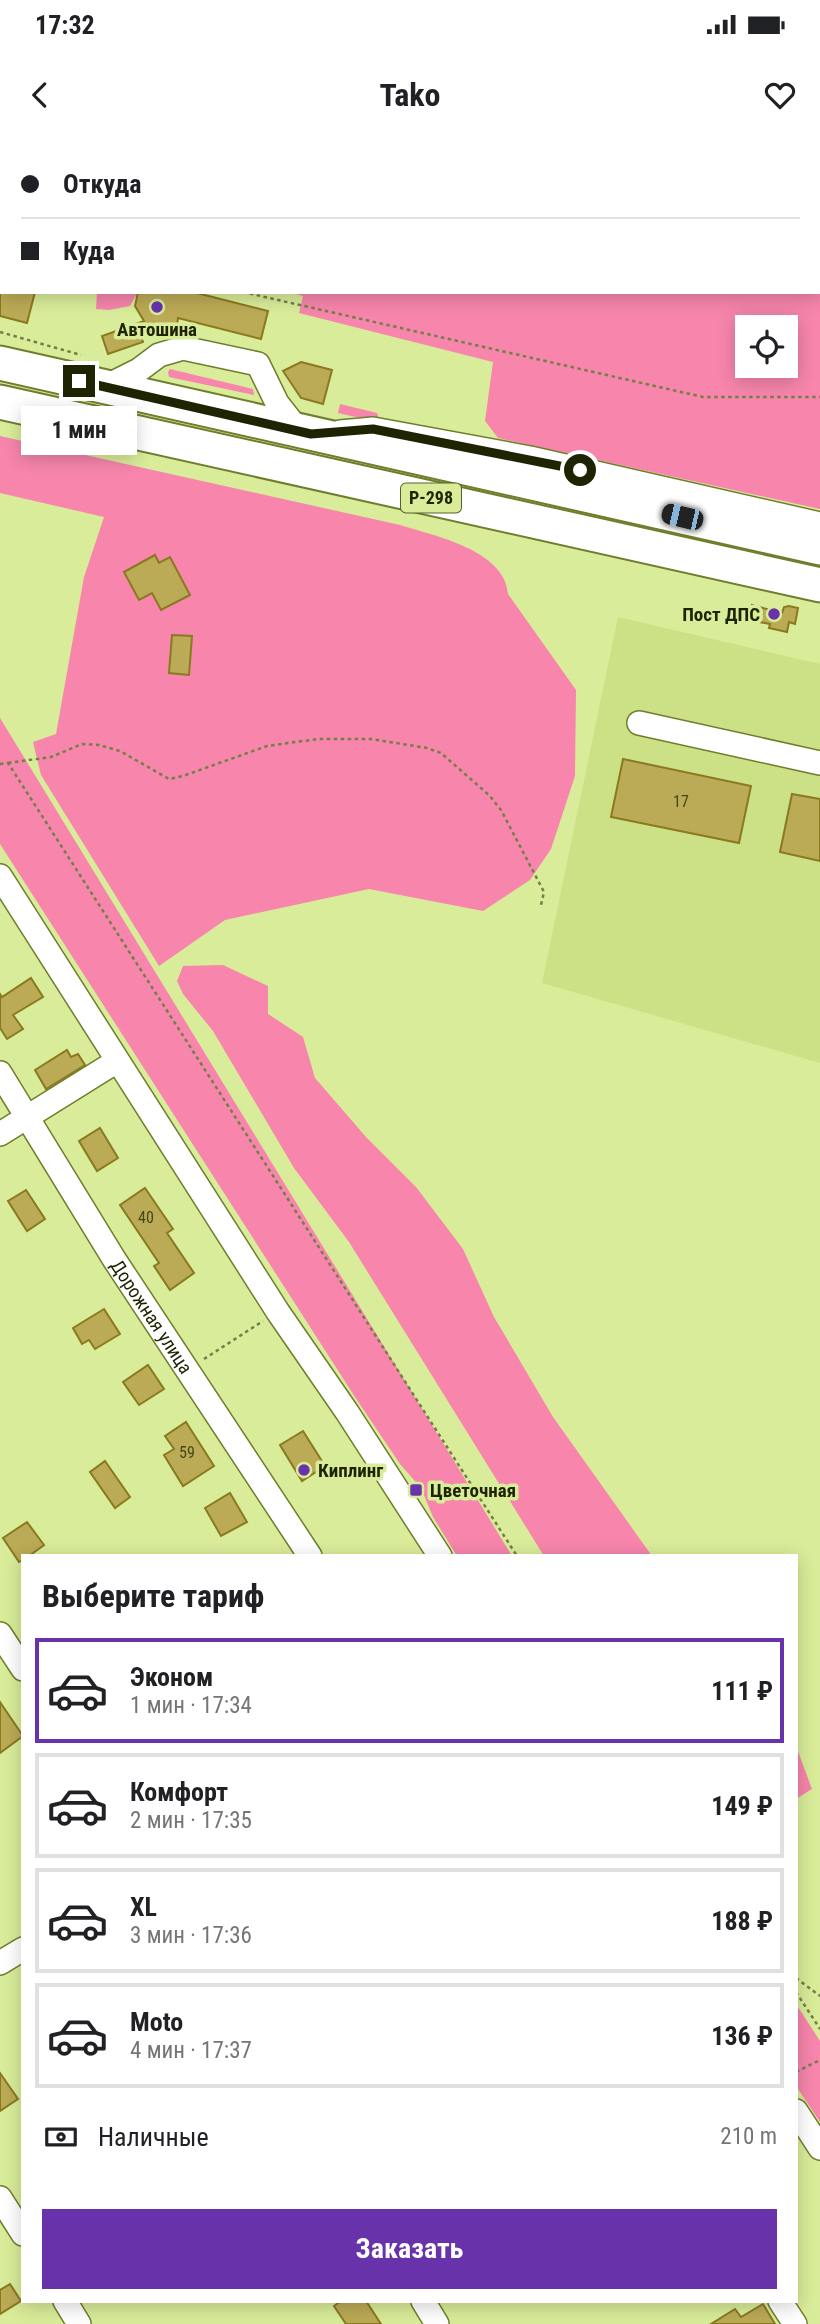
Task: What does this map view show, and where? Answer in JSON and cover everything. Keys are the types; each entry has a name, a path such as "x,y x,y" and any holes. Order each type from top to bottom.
{"highway":[{"name":"Р-298","path":"0,363 820,548"},
{"name":"Р-298","path":"0,402 820,585"}],"street":[{"path":"105,387 139,370 159,355 183,348 258,364 277,402 305,433 373,429 530,458 820,524"},
{"path":"639,723 820,763"},
{"path":"0,876 278,1312 354,1422 439,1554"},
{"path":"0,1133 117,1061"},
{"name":"Дорожная улица","path":"0,1073 114,1259 309,1554"},
{"path":"0,1634 21,1666"},
{"path":"0,1963 21,1950"},
{"path":"798,2113 820,2148"},
{"path":"0,2198 21,2231"},
{"path":"66,2303 79,2324"},
{"path":"424,2303 437,2324"},
{"path":"781,2303 795,2324"}],"path":[{"path":"252,294 703,397 820,397"},
{"path":"0,332 89,357"},
{"path":"0,765 51,757 82,744 99,745 120,751 169,779 267,746 295,742 371,739 427,748 441,753 490,796 501,810 544,892 541,905"},
{"path":"9,763 516,1554"},
{"path":"186,1370 278,1312"},
{"path":"798,1980 820,1996"},
{"path":"798,1995 820,2029"},
{"path":"798,2071 820,2060"}],"shaded area":[{"path":"97,294 137,294 130,306 109,310 96,309"},
{"path":"296,294 820,294 820,509 498,438 485,421 493,362 299,313 303,296"},
{"path":"170,369 253,389 254,395 169,377"},
{"path":"340,404 377,413 380,421 338,413"},
{"path":"0,436 400,525 466,547 495,566 504,579 508,594 576,690 575,776 551,849 530,880 483,911 369,889 225,920 159,966 41,775 33,742 56,734 84,577 104,517 0,493"},
{"path":"618,617 820,664 820,1063 542,983"},
{"path":"0,718 511,1554 456,1554 433,1517 421,1488 400,1464 355,1397 0,844"},
{"path":"223,965 268,986 268,1014 303,1037 315,1078 366,1137 416,1187 463,1249 494,1317 553,1417 651,1554 543,1554 349,1242 294,1168 213,1031 183,994 177,981 183,966"},
{"path":"798,1751 812,1789 798,1798"},
{"path":"798,2007 820,2041 820,2122 798,2089"}],"building":[{"path":"0,294 34,294 27,323 0,316"},
{"path":"138,294 201,294 268,311 261,339 178,318 177,326 140,334 143,342 108,354 102,336 144,321 135,306"},
{"path":"301,362 332,370 323,404 301,398 283,371"},
{"path":"155,555 159,563 170,557 190,595 161,610 152,593 139,600 124,572"},
{"path":"752,605 782,613 784,607 798,608 795,624 789,622 787,632 769,628 770,624 749,620"},
{"path":"172,635 192,636 189,675 169,673"},
{"path":"623,759 751,786 739,843 611,817"},
{"path":"792,794 820,799 820,861 780,852"},
{"path":"31,978 43,997 13,1015 23,1029 7,1039 0,1028 0,994 2,997"},
{"path":"67,1050 71,1057 78,1054 85,1065 46,1089 35,1070"},
{"path":"100,1128 118,1158 97,1171 79,1141"},
{"path":"145,1188 173,1229 167,1233 194,1273 170,1290 154,1266 159,1263 120,1205"},
{"path":"26,1190 45,1219 27,1231 8,1201"},
{"path":"104,1309 120,1334 95,1349 89,1340 82,1344 73,1328"},
{"path":"148,1365 164,1389 139,1405 123,1382"},
{"path":"186,1422 214,1466 183,1486 164,1455 174,1449 165,1436"},
{"path":"303,1431 325,1466 302,1481 280,1445"},
{"path":"105,1461 130,1497 115,1508 90,1472"},
{"path":"230,1493 247,1522 221,1536 205,1508"},
{"path":"27,1522 44,1545 32,1554 21,1554 19,1562 3,1538"},
{"path":"0,1702 21,1733 21,1737 0,1753"},
{"path":"0,2073 18,2099 0,2111"},
{"path":"10,2284 21,2301 0,2314 0,2290"},
{"path":"338,2303 367,2303 381,2324 346,2324 334,2306"},
{"path":"763,2304 775,2324 711,2324 735,2309 741,2317"}],"place":[{"name":"Автошина","path":"157,307"},
{"name":"Пост ДПС","path":"774,614"},
{"name":"Киплинг","path":"304,1470"},
{"name":"Цветочная","path":"416,1490"}],"route":[{"path":"79,381 311,434 373,429 580,470"}]}
